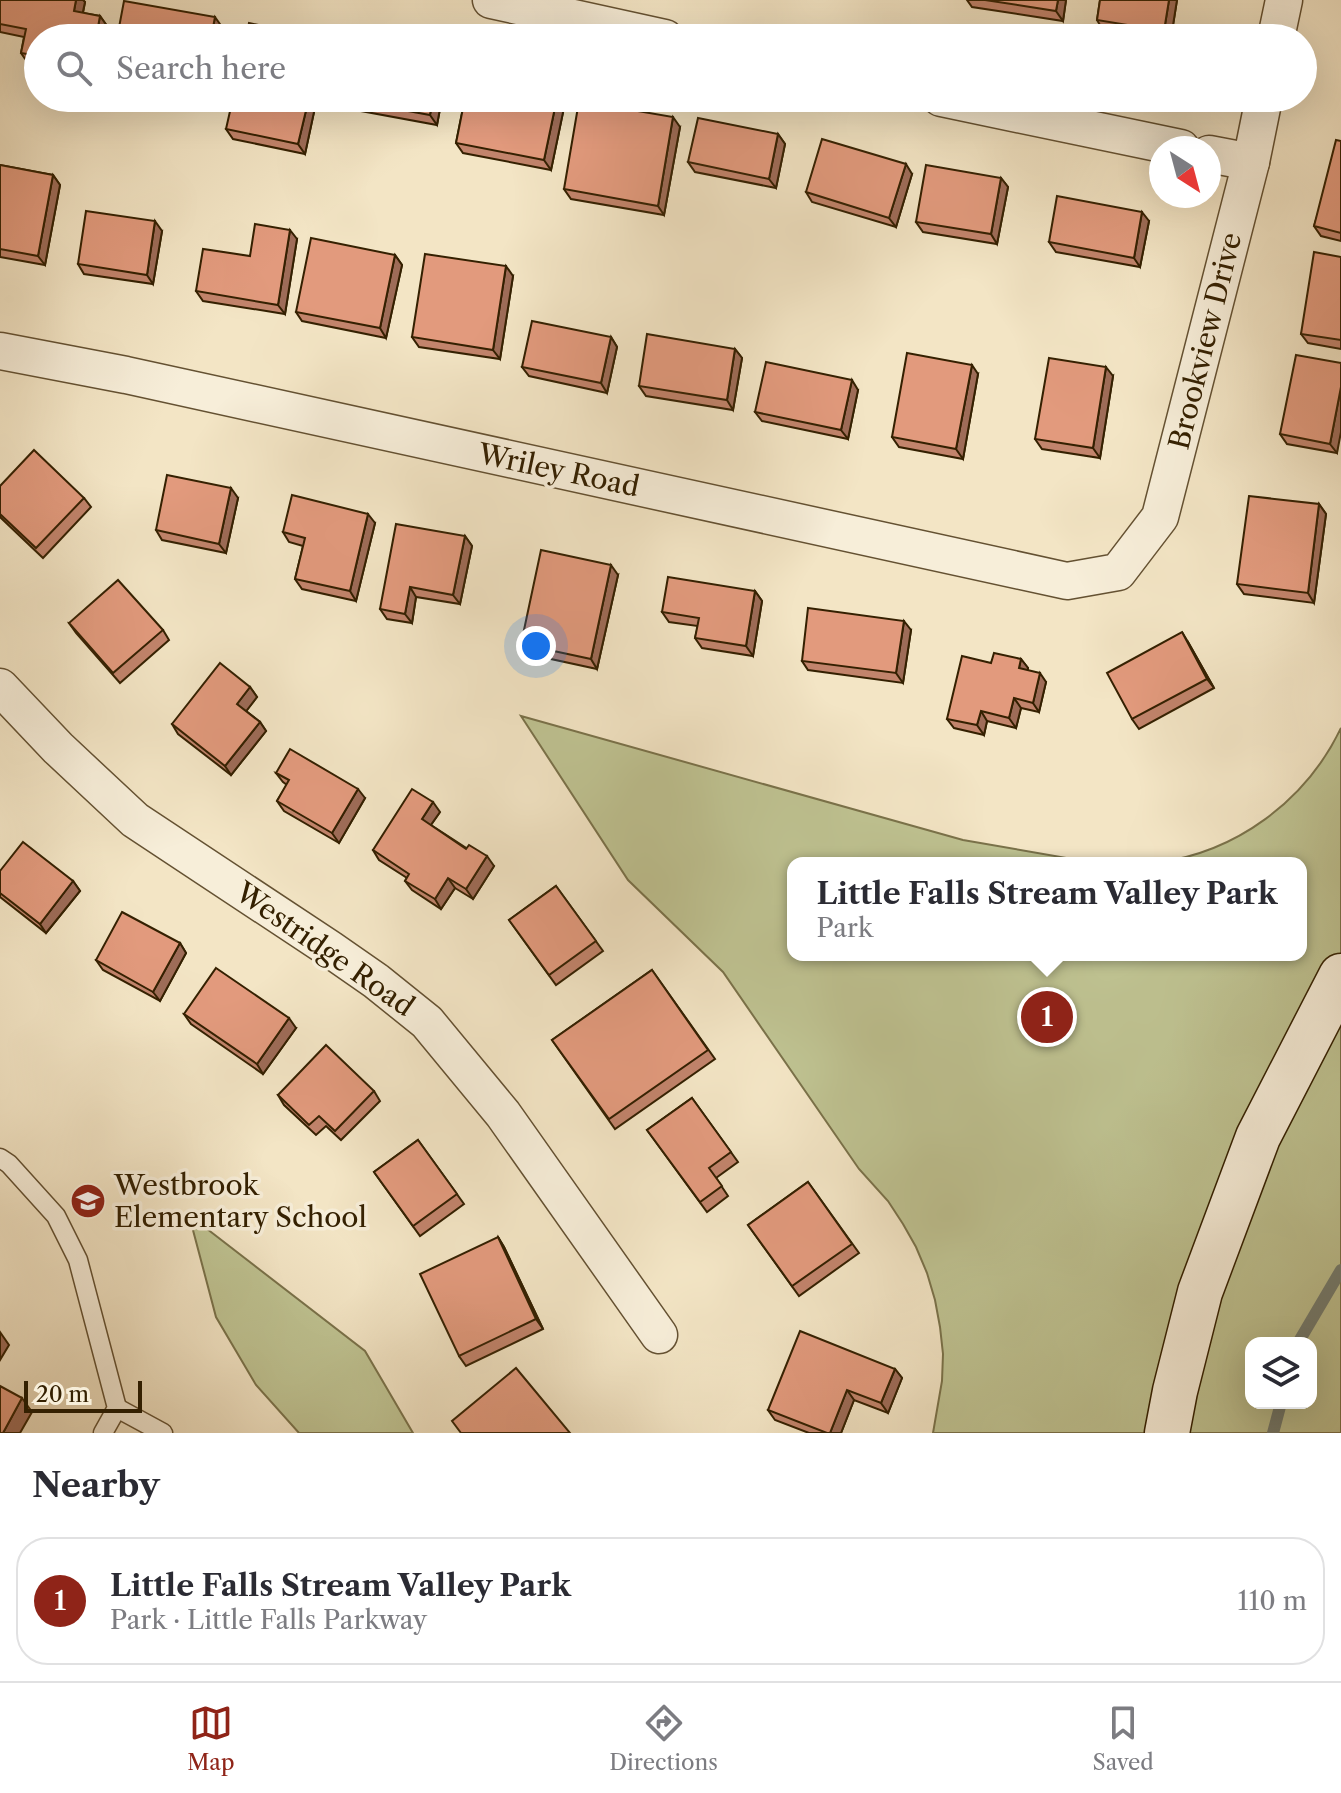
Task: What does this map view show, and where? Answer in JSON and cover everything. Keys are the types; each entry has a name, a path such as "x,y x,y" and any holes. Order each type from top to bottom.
{"main road":[{"path":"1167,1433 1200,1292 1252,1151 1341,976"}],"street":[{"path":"491,0 601,24"},
{"path":"1279,24 1284,0"},
{"path":"1008,112 1149,141"},
{"name":"Brookview Drive","path":"1118,572 1160,517 1261,112"},
{"path":"1221,156 1251,162"},
{"name":"Wriley Road","path":"0,351 126,375 1067,581 1118,572"},
{"name":"Westridge Road","path":"0,687 58,748 135,820 330,949 427,1022 503,1114 659,1335"}],"lane":[{"path":"0,1158 56,1216 78,1260 117,1408 103,1433"},
{"path":"117,1408 163,1433"}],"green space":[{"path":"521,716 963,840 1061,857 787,857 787,961 1307,961 1307,857 1185,857 1240,835 1288,800 1309,778 1341,728 1341,1433 933,1433 943,1354 935,1300 927,1273 903,1224 888,1201 859,1169 723,972 628,880"},
{"path":"189,1215 365,1351 413,1433 299,1433 256,1385 216,1317"}],"building":[{"path":"0,0 76,0 74,11 100,16 99,24 24,24 24,29 0,24"},
{"path":"985,0 1058,0 1056,11"},
{"path":"1100,0 1169,0 1165,24 1121,24 1097,20"},
{"path":"124,1 215,17 214,24 120,24"},
{"path":"230,112 306,112 298,144 226,129"},
{"path":"462,112 554,112 544,160 456,143"},
{"path":"577,112 644,112 673,117 658,206 564,189"},
{"path":"698,118 778,134 769,179 688,162"},
{"path":"822,139 906,164 889,218 806,192"},
{"path":"1336,140 1341,141 1341,233 1314,226"},
{"path":"0,165 53,175 38,256 0,249"},
{"path":"926,165 1001,178 991,234 916,222"},
{"path":"1057,196 1142,212 1134,258 1049,242"},
{"path":"86,211 155,221 147,275 78,264"},
{"path":"255,224 290,230 278,305 196,291 203,249 250,256"},
{"path":"311,238 395,255 380,328 296,312"},
{"path":"1314,252 1341,257 1341,340 1301,334"},
{"path":"425,254 506,266 493,350 412,337"},
{"path":"532,321 611,337 601,383 522,367"},
{"path":"647,334 735,349 727,400 639,386"},
{"path":"907,353 972,365 956,449 892,437"},
{"path":"1296,355 1341,363 1341,387 1330,444 1280,434"},
{"path":"1049,358 1106,367 1093,448 1035,439"},
{"path":"766,362 852,380 841,430 755,412"},
{"path":"34,450 84,498 36,548 0,514 0,486"},
{"path":"167,475 231,488 219,544 156,530"},
{"path":"292,495 368,514 350,591 295,579 305,538 283,532"},
{"path":"1249,496 1319,504 1308,593 1237,584"},
{"path":"396,524 465,536 453,595 410,587 405,614 380,609"},
{"path":"541,550 611,565 591,659 521,644"},
{"path":"668,577 755,591 746,646 695,638 699,618 662,612"},
{"path":"118,580 163,630 113,673 69,623"},
{"path":"808,608 904,621 896,673 802,661"},
{"path":"1182,632 1207,679 1132,719 1107,673"},
{"path":"994,653 1021,659 1019,668 1040,673 1033,703 1014,698 1009,718 981,711 977,725 947,719 962,656 991,663"},
{"path":"220,663 250,687 237,704 260,722 225,766 172,724"},
{"path":"290,749 358,789 332,833 277,801 289,780 276,773"},
{"path":"412,789 433,802 422,819 466,849 469,845 487,856 466,889 448,878 435,899 405,881 409,874 373,850"},
{"path":"23,842 73,881 40,924 0,893 0,871"},
{"path":"556,886 596,941 549,975 509,920"},
{"path":"122,912 180,943 153,992 96,960"},
{"path":"216,968 289,1018 257,1064 184,1014"},
{"path":"652,970 708,1050 609,1119 552,1040"},
{"path":"326,1045 374,1091 335,1131 319,1116 309,1125 278,1095"},
{"path":"692,1098 731,1152 709,1168 722,1186 700,1202 647,1130"},
{"path":"418,1140 457,1194 413,1226 374,1172"},
{"path":"808,1182 852,1244 792,1286 748,1225"},
{"path":"498,1237 536,1319 459,1356 420,1274"},
{"path":"800,1331 895,1369 881,1403 847,1390 830,1433 768,1410"},
{"path":"516,1368 570,1433 461,1433 452,1421"},
{"path":"0,1386 22,1398 3,1433 0,1433"}],"waterway":[{"path":"1302,1337 1341,1270"},
{"path":"1273,1433 1279,1409"}],"place":[{"name":"Little Falls Stream Valley Park","path":"1047,1017"},
{"name":"Westbrook Elementary School","path":"88,1201"}]}
